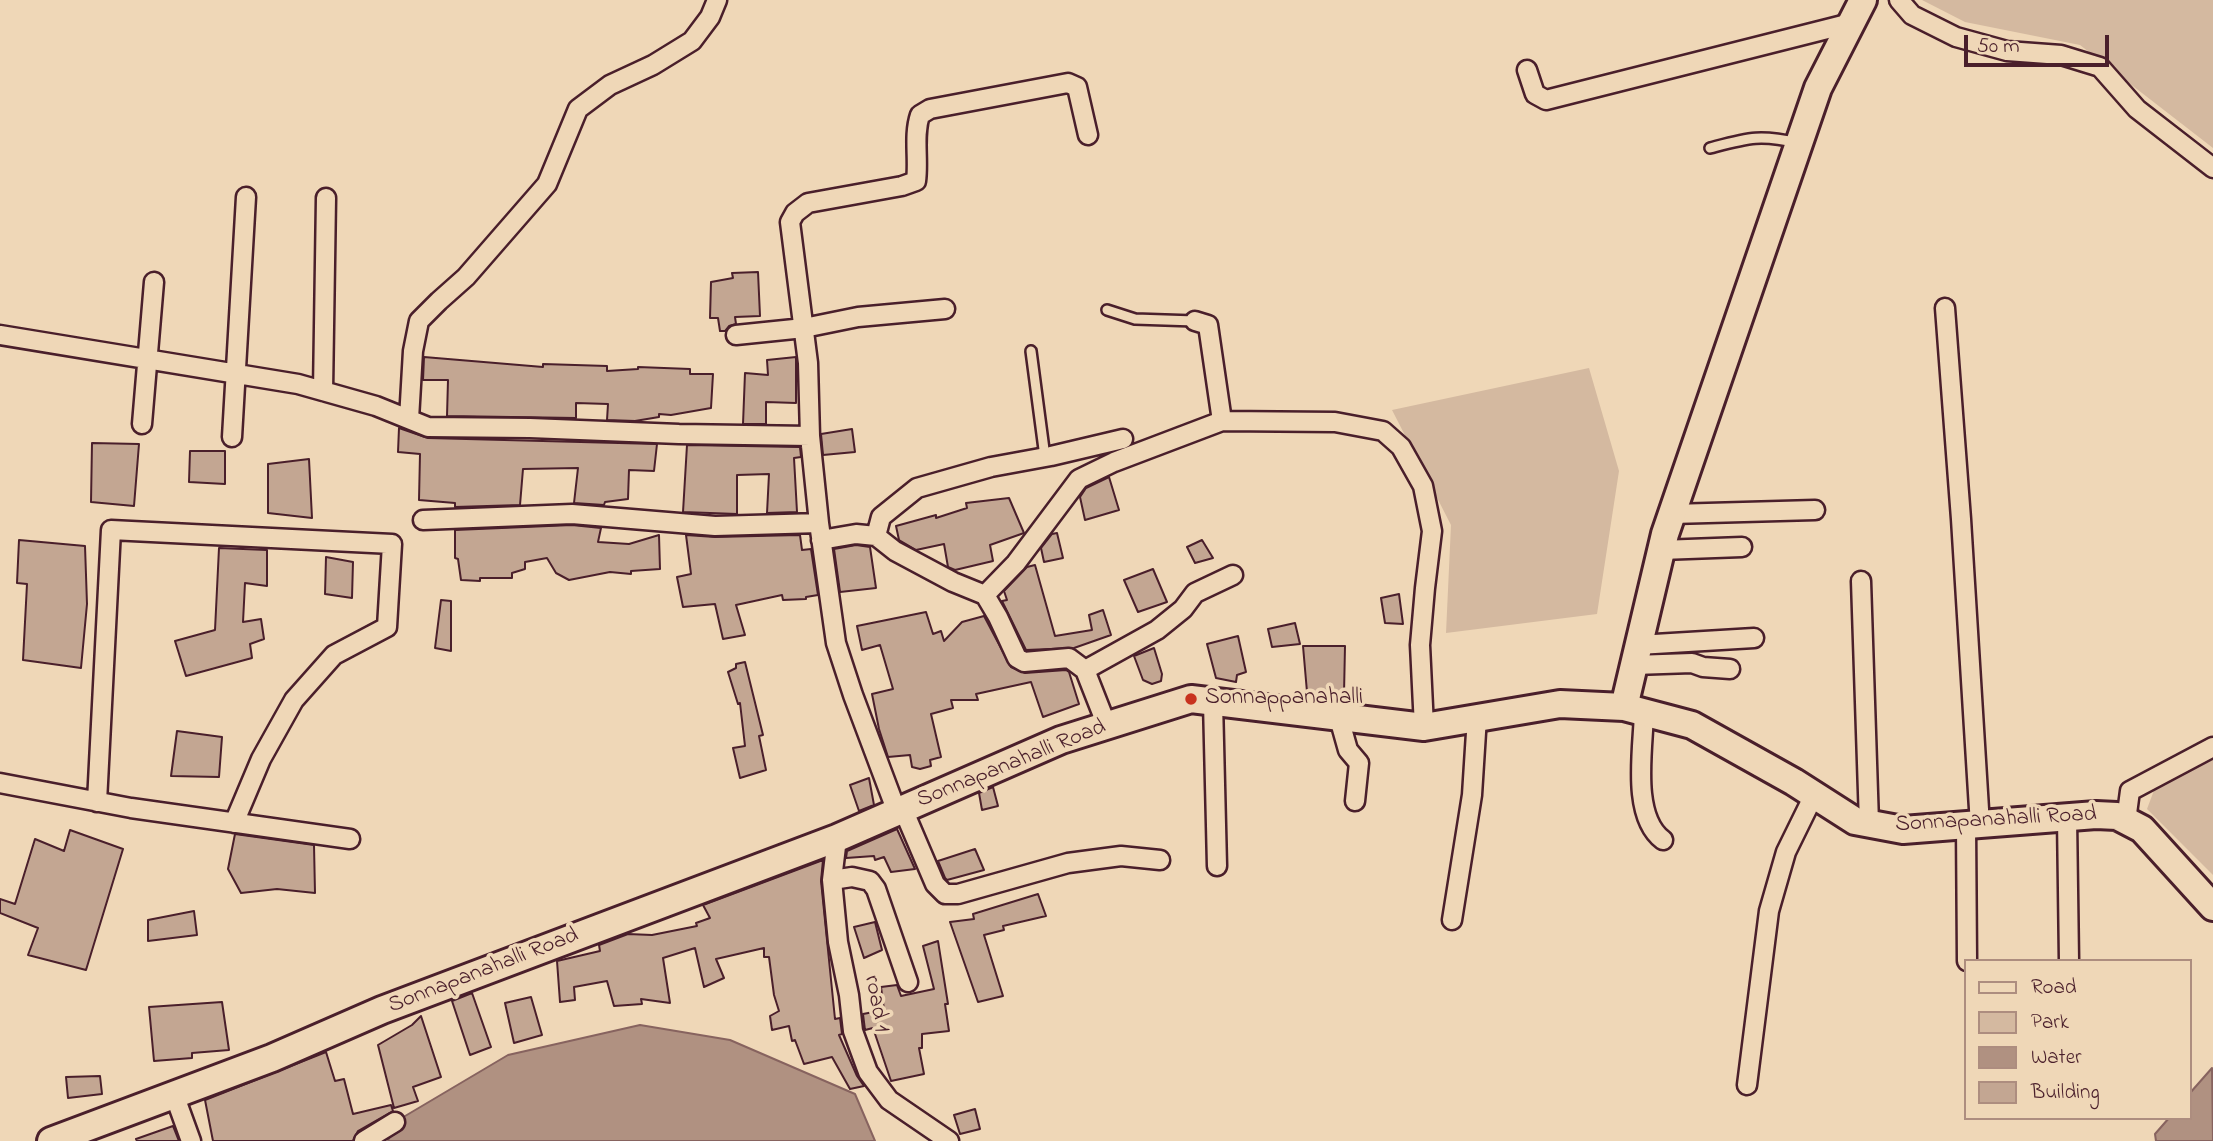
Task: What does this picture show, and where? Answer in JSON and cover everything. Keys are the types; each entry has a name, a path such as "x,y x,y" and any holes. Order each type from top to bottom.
{"street":[{"path":"408,419 413,351 419,321 466,277 547,184 578,109 610,85 653,65 692,40 710,18 717,0"},
{"path":"1899,0 1912,15 1956,37 2007,51 2061,55 2100,68 2137,109 2213,168"},
{"path":"1527,70 1535,94 1546,100 1857,12"},
{"path":"1663,840 1653,832 1642,800 1634,710 1636,655 1672,514 1799,143 1818,88 1857,12"},
{"path":"1088,135 1077,87 1068,83 930,109 920,115 916,127 916,181 902,186 808,203 794,213 790,222 808,363 810,436 836,643 853,695 900,810 935,884 945,894 958,894 1068,863 1121,856 1160,860"},
{"path":"232,437 246,197"},
{"path":"323,391 326,198"},
{"path":"142,424 154,282"},
{"path":"1945,308 1961,519 1973,825 1967,959"},
{"path":"736,335 804,328 858,317 945,309"},
{"path":"1195,321 1209,325 1222,421"},
{"path":"0,335 298,384 376,406 428,427 810,436"},
{"path":"985,595 1016,563 1079,480 1114,462 1222,421 1335,422 1383,431 1401,447 1423,486 1432,531 1420,645 1424,727"},
{"path":"876,536 881,517 918,488 991,467 1123,439"},
{"path":"1672,514 1815,510"},
{"path":"423,520 572,514 876,536 895,551 953,582 985,595 1017,658 1024,662 1069,658 1085,670 1107,726"},
{"path":"97,802 111,530 392,544 387,627 334,655 294,700 261,759 234,823"},
{"path":"1661,550 1742,547"},
{"path":"1085,670 1157,630 1183,609 1195,593 1233,575"},
{"path":"1861,581 1869,823"},
{"path":"1636,655 1754,638"},
{"path":"1636,655 1730,670"},
{"name":"Sonnapanahalli Road","path":"60,1140 272,1058 395,1005 837,838 1061,740 1191,699 1424,727 1560,704 1634,710 1692,725 1855,821 1903,830 2117,816 2142,829 2213,906"},
{"path":"1213,702 1217,866"},
{"path":"1452,920 1472,795 1477,717"},
{"path":"1339,718 1348,750 1359,762 1355,801"},
{"path":"2126,821 2130,791 2213,747"},
{"path":"0,783 97,802 350,839"},
{"path":"1747,1086 1769,911 1786,852 1814,795"},
{"path":"2067,818 2069,959"},
{"name":"road 1","path":"837,838 832,880 838,943 849,995 853,1031 868,1072 889,1100 949,1141"},
{"path":"832,880 852,877 870,881 876,889 908,982"},
{"path":"174,1094 191,1141"},
{"path":"364,1141 395,1122"}],"lane":[{"path":"1710,148 1749,137 1775,137 1799,143"},
{"path":"1107,310 1135,319 1195,321"},
{"path":"1031,352 1045,457"}],"green space":[{"path":"1922,0 2213,0 2213,148 2080,45 1965,22"},
{"path":"1589,368 1619,471 1597,614 1446,633 1451,525 1392,410"},
{"path":"2213,757 2213,875 2147,809 2156,785"}],"water":[{"path":"640,1025 730,1040 855,1094 875,1141 388,1141 395,1122 508,1055"},
{"path":"2212,1068 2213,1141 2156,1141 2155,1134 2167,1120 2192,1120 2192,1091"}],"building":[{"path":"758,272 760,316 735,317 736,324 720,331 718,318 710,318 711,282 733,278 732,273"},
{"path":"424,357 543,367 543,364 607,366 607,371 638,367 690,369 690,374 713,374 711,408 671,415 659,414 659,417 635,421 607,420 608,404 576,403 576,418 447,416 448,380 423,380"},
{"path":"796,357 796,403 766,402 766,424 743,424 745,373 768,375 767,360"},
{"path":"399,428 428,438 657,444 654,471 629,470 628,499 605,502 604,505 574,503 578,468 523,469 520,505 455,507 455,503 419,500 420,454 398,452"},
{"path":"852,429 855,452 823,455 821,434"},
{"path":"92,443 139,444 134,506 91,502"},
{"path":"687,445 800,447 801,457 794,458 797,512 767,513 769,474 737,475 737,514 683,512"},
{"path":"190,451 225,451 225,484 189,482"},
{"path":"309,459 312,518 268,513 268,464"},
{"path":"1109,477 1119,510 1085,520 1080,497 1086,488"},
{"path":"1009,498 1024,533 990,545 993,561 955,570 948,567 944,544 916,550 899,540 896,526 967,508 966,503"},
{"path":"572,525 601,528 598,542 629,544 659,535 660,569 631,571 631,574 610,572 569,580 556,573 547,558 525,562 525,569 512,573 512,578 461,580 458,559 455,558 455,530"},
{"path":"1057,533 1063,558 1044,562 1041,548 1052,534"},
{"path":"686,535 800,535 802,550 811,549 818,595 806,599 783,600 782,595 736,605 745,635 723,639 715,604 683,607 677,577 691,574"},
{"path":"19,540 85,546 87,604 81,668 23,660 27,584 17,583"},
{"path":"1202,540 1213,558 1195,563 1187,547"},
{"path":"856,545 870,547 876,588 840,592 834,549"},
{"path":"219,548 267,550 267,586 245,583 243,622 261,619 264,639 250,644 252,658 186,676 175,641 215,630"},
{"path":"326,557 353,562 352,598 325,594"},
{"path":"1035,565 1055,636 1092,630 1089,615 1103,610 1111,635 1074,648 1026,650 1002,601 1007,600 1004,591 1027,567"},
{"path":"1153,569 1167,602 1138,612 1124,580"},
{"path":"1399,594 1403,624 1385,623 1381,598"},
{"path":"441,600 451,601 451,651 435,648"},
{"path":"926,612 933,634 941,631 944,641 962,622 984,616 1011,667 1025,673 1066,670 1079,704 1043,717 1031,682 976,694 978,700 951,700 953,708 931,714 941,757 930,760 931,766 920,769 912,767 910,755 888,757 872,694 893,689 880,645 862,650 857,626"},
{"path":"1295,623 1300,644 1272,647 1268,629"},
{"path":"1238,636 1246,672 1237,675 1236,682 1216,678 1207,644"},
{"path":"1303,646 1345,646 1344,694 1307,692"},
{"path":"1154,648 1162,674 1161,681 1152,684 1143,680 1134,656"},
{"path":"745,662 763,735 759,736 766,770 740,778 733,748 745,746 740,703 738,704 728,672 736,668 736,664"},
{"path":"177,731 222,737 219,777 171,776"},
{"path":"869,778 874,805 859,811 850,785"},
{"path":"993,787 998,806 982,810 979,793"},
{"path":"897,829 915,869 891,872 884,857 875,860 874,856 846,858 847,851"},
{"path":"70,830 123,849 86,970 28,955 38,928 0,913 0,899 15,904 35,839 64,851"},
{"path":"235,834 314,845 315,893 277,889 241,893 228,869"},
{"path":"975,849 984,870 947,880 938,861"},
{"path":"823,860 821,881 835,1019 840,1018 842,1034 839,1035 864,1086 850,1089 832,1057 804,1064 795,1040 792,1041 789,1026 772,1030 770,1016 779,1011 769,957 764,957 764,948 716,959 724,978 704,987 695,948 663,958 670,1003 641,999 642,1004 614,1006 607,981 574,987 575,1000 560,1002 557,961 600,951 599,945 628,934 652,935 697,926 696,923 710,918 703,905"},
{"path":"1038,894 1046,916 1003,926 1004,930 984,935 1003,996 978,1002 950,922 974,919 973,914"},
{"path":"194,911 197,935 148,941 148,920"},
{"path":"875,922 882,950 864,958 854,927"},
{"path":"938,941 948,1004 945,1004 949,1031 922,1034 922,1048 919,1048 924,1074 891,1081 873,1028 865,1030 863,1014 884,1010 881,987 897,985 901,996 934,989 923,946"},
{"path":"472,993 491,1047 470,1055 452,1001"},
{"path":"531,997 542,1035 514,1043 505,1003"},
{"path":"222,1002 229,1050 192,1053 192,1058 154,1061 149,1007"},
{"path":"421,1016 441,1077 413,1087 418,1101 394,1108 378,1045 412,1025"},
{"path":"326,1052 335,1081 344,1079 353,1114 391,1105 393,1111 358,1131 353,1141 213,1141 205,1100"},
{"path":"100,1076 102,1094 68,1098 66,1077"},
{"path":"975,1109 980,1129 960,1134 954,1115"},
{"path":"173,1126 179,1141 136,1139"}],"place":[{"name":"Sonnappanahalli","path":"1191,699"}]}
